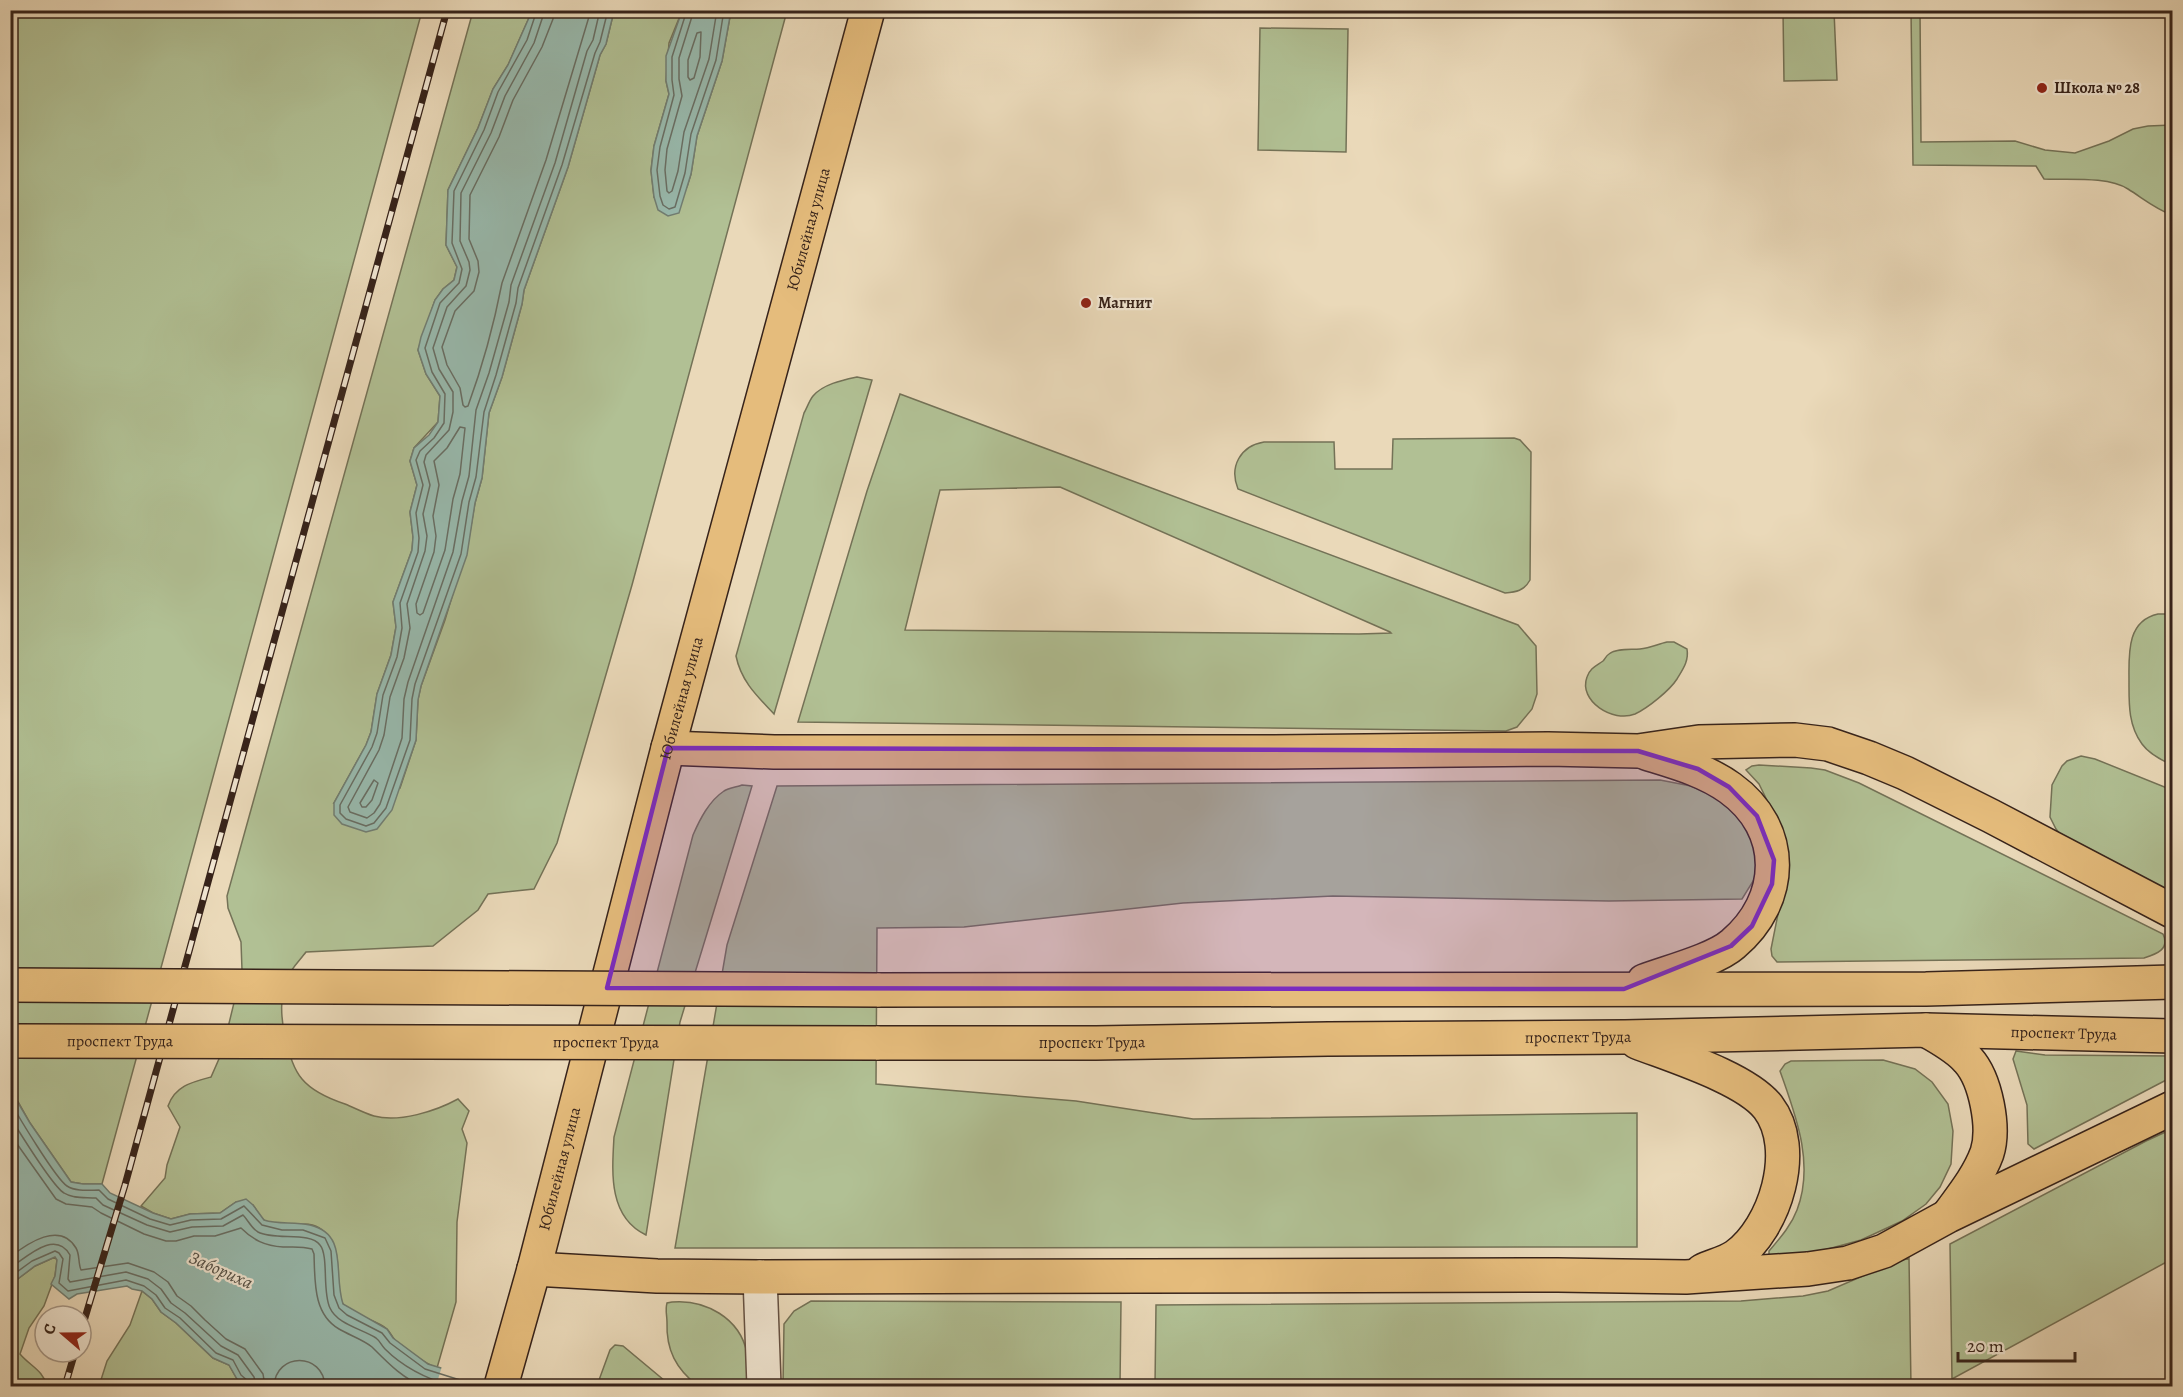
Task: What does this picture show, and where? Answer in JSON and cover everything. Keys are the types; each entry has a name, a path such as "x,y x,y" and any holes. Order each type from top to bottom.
{"main road":[{"name":"Юбилейная улица","path":"501,1386 534,1269 668,748 868,10"},
{"path":"668,748 774,752 1274,752 1548,749 1638,751 1710,742 1795,740 1828,744 1869,758 1915,778 2172,911"},
{"path":"1624,989 1707,958 1731,946 1752,926 1756,918 1772,884 1774,860 1768,837 1757,816 1729,787 1698,769 1638,751"},
{"path":"10,985 1094,991 1926,988 2172,982"},
{"path":"1926,1030 1956,1048 1970,1061 1979,1077 1989,1110 1988,1151 1977,1176 1948,1216"},
{"name":"проспект Труда","path":"10,1041 1096,1043 1625,1037 1926,1030 2172,1036"},
{"path":"1625,1037 1743,1086 1768,1107 1781,1133 1782,1166 1776,1197 1764,1227 1736,1256 1686,1277"},
{"path":"534,1269 657,1276 760,1277 1558,1275 1686,1277 1808,1269 1848,1263 1884,1251 1948,1216 2172,1108"}],"street":[{"path":"760,1277 764,1386"}],"highlighted area":[{"path":"668,748 1638,751 1698,769 1729,787 1757,816 1774,860 1772,884 1752,926 1731,946 1624,989 607,988"}],"green space":[{"path":"10,11 422,11 102,1184 71,1182 30,1123 11,1089"},
{"path":"473,11 532,11 508,65 493,89 478,128 448,190 446,245 457,267 454,280 435,300 418,350 426,374 440,396 438,422 414,448 410,461 417,485 410,512 412,550 393,602 396,627 391,655 377,694 371,732 334,803 400,788 416,740 421,686 445,620 468,543 482,478 489,413 502,377 524,290 568,167 614,11 682,11 669,43 666,81 669,94 654,146 651,170 654,197 687,187 697,136 722,61 731,11 787,11 632,585 557,843 534,889 488,894 478,910 433,946 306,952 291,971 284,985 282,1015 285,1037 293,1064 306,1083 316,1091 374,1116 384,1118 417,1115 458,1099 469,1111 462,1129 467,1143 457,1222 456,1302 437,1368 405,1348 388,1330 352,1312 343,1304 339,1296 335,1249 330,1239 316,1226 270,1223 263,1219 253,1205 236,1202 220,1213 190,1214 171,1219 141,1206 165,1178 180,1127 168,1106 171,1099 185,1086 211,1077 222,1052 242,970 241,942 228,908 227,896"},
{"path":"1783,11 1834,11 1837,80 1784,81"},
{"path":"1911,11 1920,11 1921,142 2015,141 2045,150 2075,153 2109,141 2133,129 2172,125 2172,215 2120,185 2099,180 2044,179 2036,166 1913,165"},
{"path":"1260,28 1348,29 1346,152 1258,150"},
{"path":"857,377 872,380 774,714 746,681 736,656 804,413 810,400 822,388"},
{"path":"900,394 1518,625 1536,646 1537,694 1532,709 1517,727 1506,731 798,722 867,491","holes":["1060,487 1390,632 1359,634 905,630 940,490"]},
{"path":"1514,438 1520,440 1531,452 1530,580 1522,589 1513,592 1505,593 1238,489 1236,481 1236,466 1243,453 1256,444 1264,442 1334,442 1335,469 1392,469 1393,439"},
{"path":"2158,614 2172,614 2172,765 2152,754 2142,744 2134,729 2129,706 2131,640 2140,624"},
{"path":"1674,642 1687,649 1687,657 1677,679 1658,698 1635,714 1626,716 1608,713 1592,702 1586,686 1588,674 1608,655 1616,651 1644,648"},
{"path":"2081,756 2095,759 2172,790 2172,892 2071,848 2056,829 2050,817 2052,785 2067,761"},
{"path":"1759,765 1825,770 1859,783 2163,934 2165,944 2158,953 2144,958 1777,962 1772,956 1771,949 1780,904 1784,835 1759,784 1746,770"},
{"path":"1660,780 1691,786 1724,800 1743,821 1756,842 1760,870 1742,899 1609,901 1333,896 1183,903 964,927 877,928 876,1084 1076,1101 1193,1119 1637,1113 1637,1247 675,1248 727,945 777,786"},
{"path":"742,785 752,786 680,1022 646,1235 625,1217 619,1205 613,1179 614,1137 693,835 709,805 724,791"},
{"path":"2016,1051 2045,1055 2172,1056 2172,1077 2034,1149 2028,1144 2027,1105 2013,1059"},
{"path":"1883,1060 1915,1069 1932,1082 1948,1104 1953,1131 1951,1164 1940,1187 1926,1204 1902,1221 1861,1240 1806,1255 1769,1256 1769,1251 1795,1216 1802,1192 1804,1174 1797,1121 1780,1071 1785,1064 1791,1061"},
{"path":"2172,1129 2172,1259 1952,1379 1950,1244"},
{"path":"55,1257 57,1260 55,1276 45,1304 33,1304 33,1322 20,1354 39,1372 47,1386 11,1386 11,1284 35,1266"},
{"path":"1909,1258 1911,1386 1859,1386 1837,1382 1155,1386 1156,1305 1741,1301 1803,1296 1828,1291"},
{"path":"142,1291 152,1299 161,1312 213,1358 229,1365 237,1379 248,1386 99,1386 107,1361 130,1325"},
{"path":"811,1301 1121,1302 1120,1386 783,1386 784,1324 794,1311"},
{"path":"667,1303 697,1304 719,1313 729,1321 743,1341 749,1361 751,1386 698,1386 690,1380 678,1366 668,1341 666,1308"},
{"path":"615,1345 623,1346 671,1386 604,1386 599,1380 610,1350"}],"water":[{"path":"532,11 614,11 568,167 524,290 502,377 489,413 482,478 475,503 467,555 421,686 416,740 392,810 377,829 366,832 342,824 334,815 334,803 371,732 377,694 391,655 396,627 393,602 412,550 410,512 417,485 410,461 414,448 429,435 438,422 440,396 426,374 418,350 435,300 454,280 457,267 446,245 448,190 478,128 493,89 508,65"},
{"path":"682,11 731,11 722,61 697,136 691,174 679,213 668,216 658,210 651,171 654,146 669,94 666,81 666,56"},
{"name":"Забориха","path":"10,1089 30,1123 71,1182 102,1184 110,1193 171,1219 190,1214 220,1213 236,1202 246,1199 264,1220 310,1225 322,1230 335,1246 343,1304 387,1329 393,1338 428,1364 500,1386 315,1386 301,1383 279,1386 244,1385 237,1379 229,1365 213,1358 161,1312 152,1299 142,1291 127,1286 77,1294 69,1299 51,1284 55,1276 57,1260 55,1257 35,1266 11,1284"}],"pier":[{"path":"442,1366 500,1384 503,1386 436,1386"}],"railway":[{"path":"89,1304 125,1185 447,10"},
{"path":"65,1386 71,1364"}],"place":[{"name":"Школа № 28","path":"2042,88"},
{"name":"Магнит","path":"1086,303"}]}
